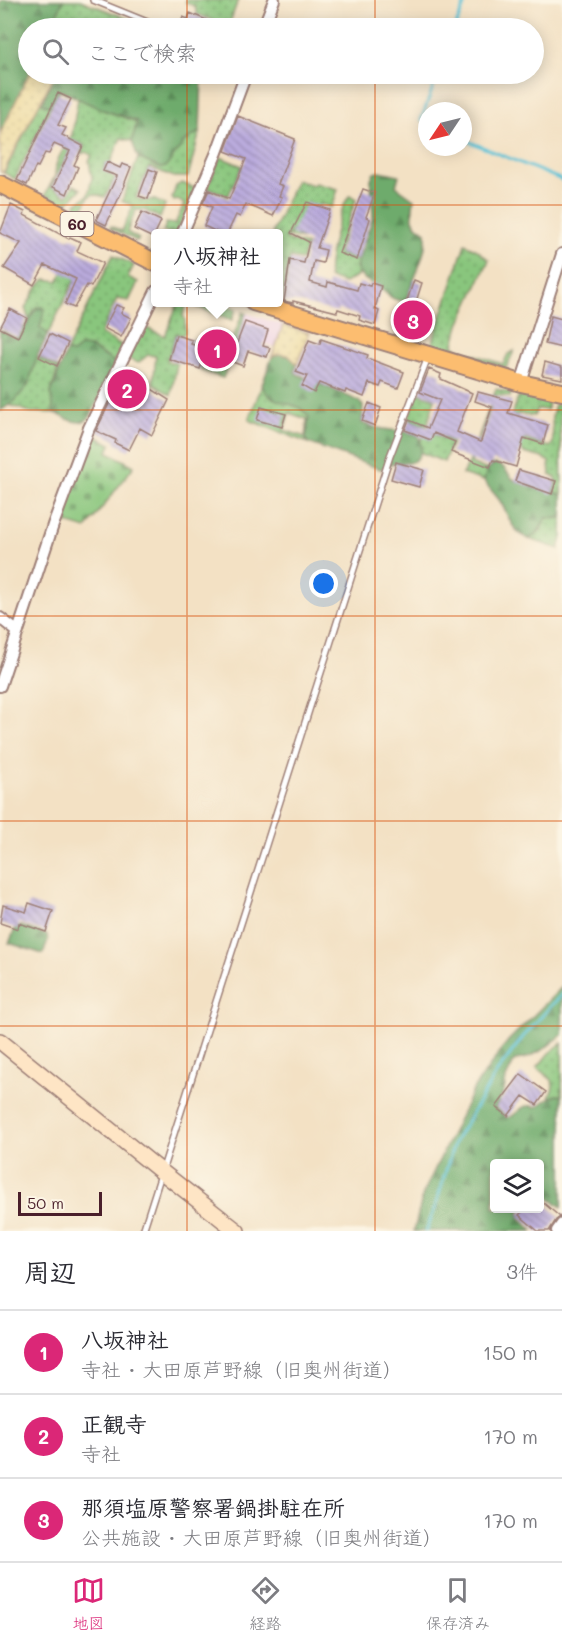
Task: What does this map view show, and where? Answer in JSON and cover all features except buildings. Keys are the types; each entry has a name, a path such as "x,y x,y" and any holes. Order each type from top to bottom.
{"main road":[{"name":"60","path":"0,184 151,260"},
{"path":"267,307 521,383 562,392"}],"street":[{"path":"267,18 274,0"},
{"path":"184,229 217,152 242,84"},
{"path":"521,383 562,254"},
{"path":"0,686 53,525 89,428 151,301"},
{"path":"0,618 18,632"},
{"path":"0,1041 237,1231"},
{"path":"557,1231 562,1224"}],"lane":[{"path":"93,0 137,18"},
{"path":"143,1231 390,456 429,355"}],"shaded area":[{"path":"246,313 283,325 275,347 239,334"}],"green space":[{"path":"2,0 63,0 55,18 18,18 18,84 24,84 0,134 0,4"},
{"path":"63,0 80,0 126,18 82,18 74,15 73,18 55,18"},
{"path":"186,0 238,0 232,18 207,18 197,14 195,6 186,3"},
{"path":"51,84 202,84 200,131 184,142 166,167 160,168 138,158 132,141 137,121 103,110 62,91 58,92 50,107 42,103"},
{"path":"78,98 137,122 132,141 121,138 110,164 106,163 103,170 115,178 105,197 93,194 88,198 82,210 90,217 74,209 77,203 88,195 92,178 89,161 92,156 86,152 81,154 84,145 74,141 51,187 67,196 74,185 81,189 66,206 45,195 55,176 59,157 72,135"},
{"path":"41,101 50,107 15,179 4,173"},
{"path":"200,131 188,177 174,177 149,167 136,198 146,201 153,199 165,205 160,218 144,210 136,210 127,232 139,239 137,241 110,228 111,226 122,231 133,206 122,201 138,158 160,168 184,142"},
{"path":"220,157 242,166 228,196 209,188 201,203"},
{"path":"380,171 399,175 396,186 414,199 414,222 426,232 422,257 404,301 394,299 367,281 356,267 373,217 371,179 374,173"},
{"path":"296,180 338,189 332,207 320,204 311,231 304,239 289,237 291,231 286,240 307,245 302,260 290,258 283,294 283,229 274,229"},
{"path":"182,183 197,189 178,229 164,229 166,223 175,224 184,204 172,198 176,186"},
{"path":"350,195 356,199 338,251 358,261 356,267 360,274 345,283 329,278 329,271 338,222"},
{"path":"465,244 489,260 459,325 454,344 457,349 503,364 508,354 514,351 506,368 432,344"},
{"path":"113,255 134,265 128,277 138,282 129,301 117,299 100,334 122,345 114,362 90,347 73,353 66,352"},
{"path":"66,267 78,273 48,334 39,328 44,311 37,307 29,320 25,308 45,279 58,281"},
{"path":"37,307 43,307 40,328 48,334 37,357 28,385 15,401 0,411 0,330 15,338 19,337"},
{"path":"176,307 186,307 183,315 185,333 176,334 167,361 177,364 171,395 153,384 156,356 148,355 138,363 127,358 144,327 165,336"},
{"path":"197,307 231,307 236,309 232,320"},
{"path":"243,312 246,313 223,378 200,370 207,349 193,344 194,339 233,338"},
{"path":"81,346 90,347 114,362 113,369 90,417 77,422 54,413 51,393 66,352 73,353"},
{"path":"278,354 293,359 297,364 295,371 297,374 359,401 363,406 362,423 419,436 421,449 419,456 413,462 393,463 380,469 308,443 306,439 309,417 300,408 272,398 262,385 272,357"},
{"path":"37,357 58,368 51,393 54,413 30,412 9,405 20,395 27,384"},
{"path":"262,385 272,397 298,407 309,417 306,439 308,443 249,420","holes":["289,413 307,419 305,437 284,430"]},
{"path":"496,389 511,393 510,397 495,395 471,463 487,470 484,481 462,474 469,463"},
{"path":"418,393 435,399 427,426 408,419"},
{"path":"519,395 549,402 547,410 537,409 534,416 518,414 515,416 521,437 550,447 553,443 552,417 555,404 560,405 562,495 553,491 557,482 556,478 550,475 549,462 524,453 520,447 501,443"},
{"path":"425,430 452,442 444,462 417,451"},
{"path":"93,435 111,444 108,452 134,466 86,529 60,521"},
{"path":"494,464 502,466 513,479 521,483 562,495 560,518 546,518 537,533 529,539 519,533 500,501 484,481 487,470"},
{"path":"562,515 562,537 559,549 529,539 540,531 546,518 560,518"},
{"path":"21,926 47,935 48,940 43,954 9,943 15,929"},
{"path":"562,987 562,1035 534,1055 515,1060 495,1108 508,1118 524,1107 537,1107 549,1098 562,1096 562,1207 544,1195 544,1159 490,1159 490,1213 519,1213 520,1218 533,1231 414,1231 423,1194 474,1088 508,1041"},
{"path":"562,1043 562,1096 549,1098 553,1087 552,1080 537,1068 549,1053"}],"sand":[{"path":"24,84 50,84 3,173 0,171 0,134"},
{"path":"283,325 309,333 297,364 288,355 278,354 272,357"}],"waterway":[{"path":"459,18 466,0"},
{"path":"428,102 434,84"},
{"path":"472,143 562,180"},
{"path":"426,1231 454,1143 497,1072 523,1037 562,994"}],"place":[{"name":"那須塩原警察署鍋掛駐在所","path":"413,320"},
{"name":"八坂神社","path":"217,349"},
{"name":"正観寺","path":"127,389"}]}
